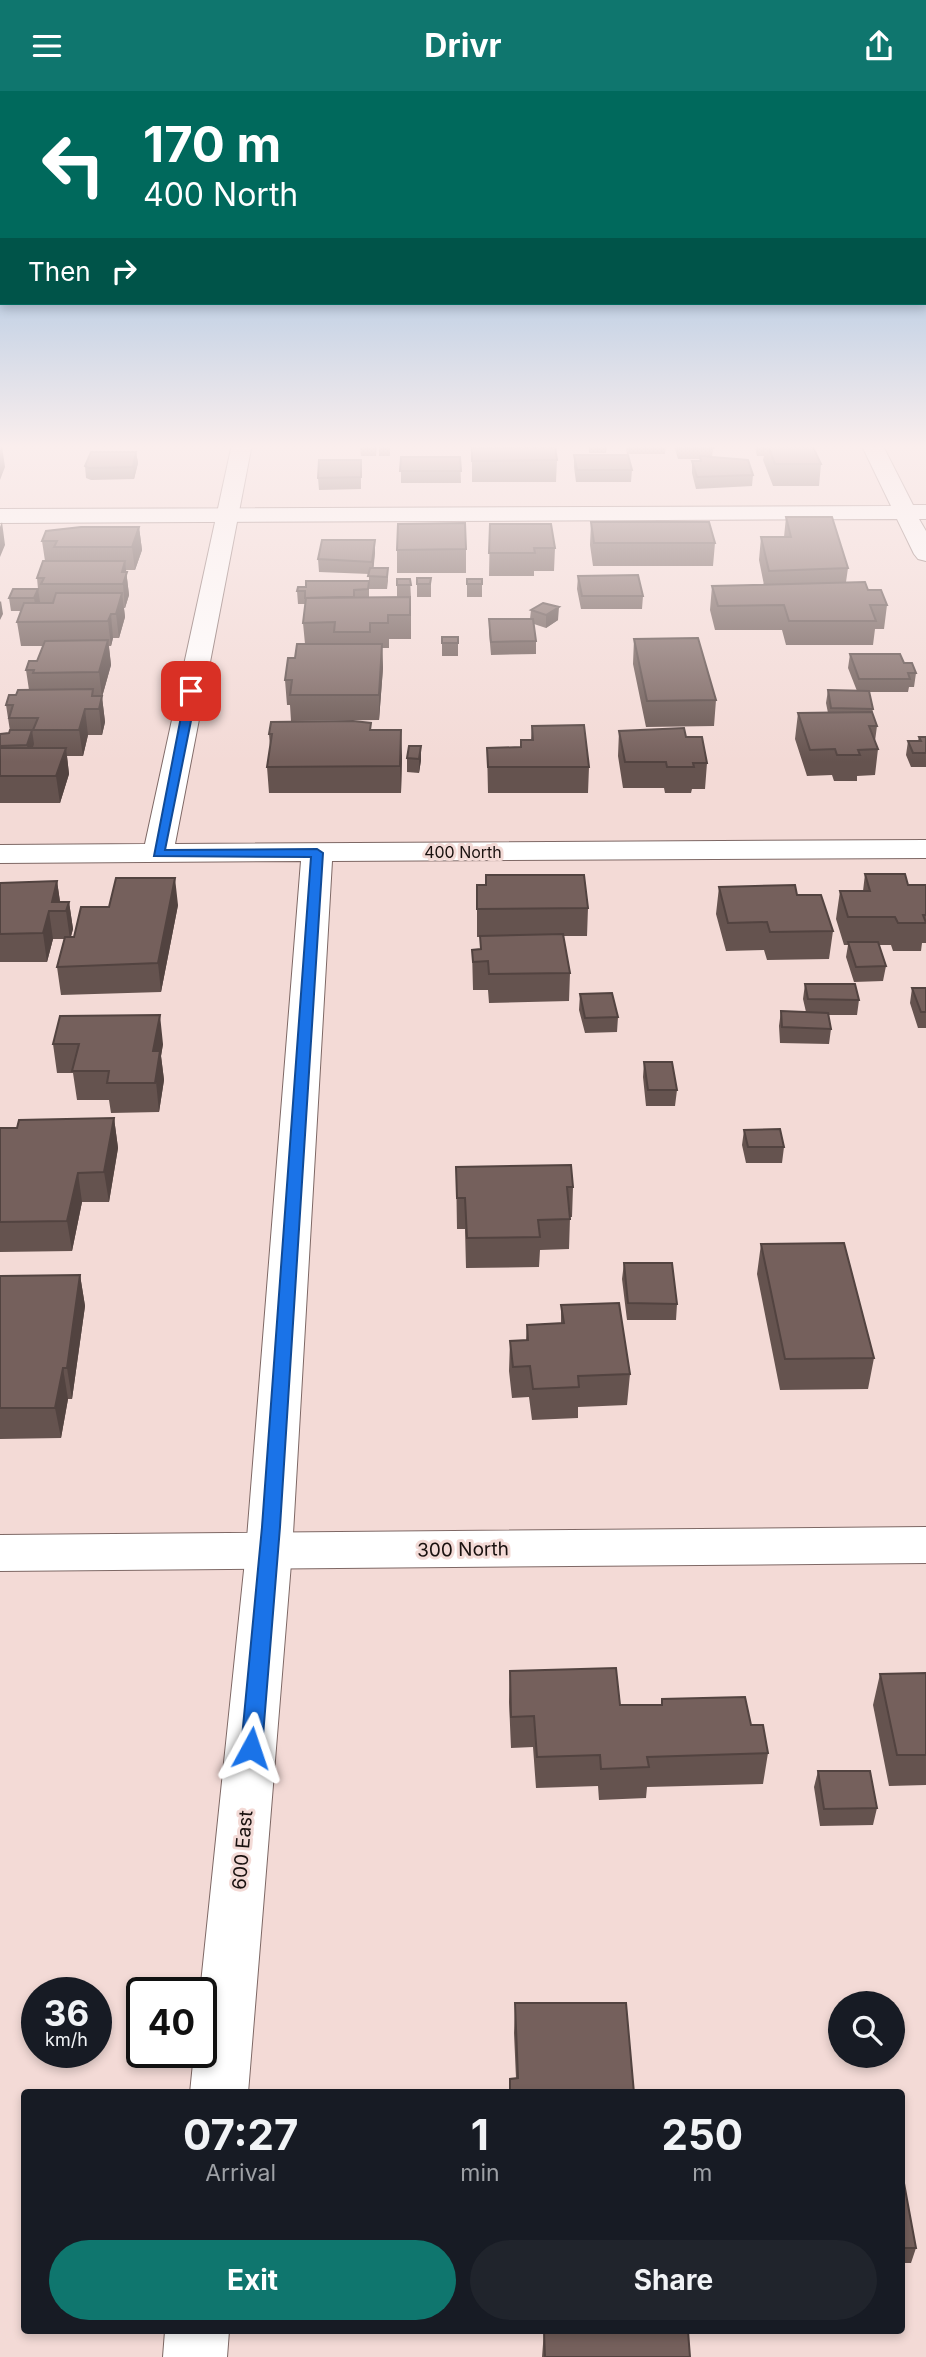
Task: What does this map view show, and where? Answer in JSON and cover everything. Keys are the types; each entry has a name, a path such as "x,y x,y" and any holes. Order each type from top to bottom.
{"street":[{"path":"158,853 221,550"},
{"name":"400 North","path":"0,854 926,849"},
{"name":"600 East","path":"219,2089 269,1551 317,853"},
{"name":"300 North","path":"0,1553 926,1545"},
{"path":"195,2357 197,2334"}],"building":[{"path":"320,550 374,550 372,562 318,559"},
{"path":"489,550 534,550 535,553 489,553"},
{"path":"764,550 842,550 848,568 769,571"},
{"path":"43,561 125,561 122,572 127,572 123,584 41,584 44,578 37,578"},
{"path":"370,568 388,568 387,577 368,576"},
{"path":"638,575 643,596 582,596 578,576"},
{"path":"417,578 431,578 430,584 417,584"},
{"path":"397,579 410,579 411,585 397,585"},
{"path":"467,579 482,579 482,584 467,584"},
{"path":"306,581 369,581 368,589 354,590 354,597 305,598 305,591 297,591 298,587 306,587"},
{"path":"865,582 868,590 881,590 887,605 870,605 876,621 789,621 784,605 718,606 712,586"},
{"path":"13,589 38,589 34,598 9,598"},
{"path":"56,593 122,593 116,614 111,614 108,621 17,622 24,603 53,603"},
{"path":"410,597 410,615 388,615 388,623 370,623 370,632 334,632 335,622 303,623 306,598"},
{"path":"543,603 559,607 546,615 531,610"},
{"path":"489,619 533,619 536,641 491,642"},
{"path":"442,637 458,637 458,643 442,643"},
{"path":"698,638 716,700 647,701 634,639"},
{"path":"108,640 99,672 33,673 34,670 26,670 29,661 37,661 45,641"},
{"path":"297,644 382,644 379,695 290,695 292,680 285,680 288,658 295,658"},
{"path":"850,654 900,654 904,663 912,663 916,673 908,673 910,679 859,679"},
{"path":"93,689 92,696 102,696 99,709 85,709 79,730 33,730 38,718 9,718 13,705 6,705 9,695 16,695 18,690"},
{"path":"828,690 869,691 873,709 831,708"},
{"path":"872,712 877,726 869,726 878,749 858,750 860,755 837,755 835,749 810,750 798,713"},
{"path":"271,722 371,723 370,730 401,730 400,766 267,767"},
{"path":"584,725 589,767 488,767 487,748 521,747 521,740 533,740 532,726"},
{"path":"684,728 686,737 702,737 707,763 693,763 694,767 667,767 666,762 625,762 619,731"},
{"path":"10,730 32,730 27,745 0,746 0,734 9,733"},
{"path":"919,737 926,737 926,753 913,753 908,741 921,741"},
{"path":"409,746 421,746 419,759 407,758"},
{"path":"0,748 66,748 56,776 0,776"},
{"path":"865,874 905,874 908,885 926,885 926,915 923,915 926,923 898,923 895,917 848,917 840,891 870,891"},
{"path":"486,875 584,875 588,908 477,909 477,885 486,885"},
{"path":"116,878 175,878 158,963 57,967 65,937 74,937 81,907 109,907"},
{"path":"57,881 52,902 69,902 66,911 49,911 43,933 0,934 0,883"},
{"path":"795,885 797,895 821,895 833,931 770,932 767,922 728,923 719,887"},
{"path":"563,934 570,973 489,974 488,961 473,962 472,950 481,949 480,936"},
{"path":"848,942 878,942 886,966 856,967"},
{"path":"805,984 855,984 859,1000 808,999"},
{"path":"912,988 926,988 926,1012 921,1012"},
{"path":"612,993 618,1017 585,1018 580,994"},
{"path":"781,1011 828,1013 831,1029 782,1027"},
{"path":"160,1015 153,1051 160,1051 155,1083 107,1083 109,1071 72,1071 79,1044 53,1044 60,1016"},
{"path":"644,1062 672,1062 677,1090 648,1090"},
{"path":"114,1118 104,1172 78,1173 67,1221 0,1222 0,1128 17,1128 19,1120"},
{"path":"780,1129 784,1147 748,1147 744,1130"},
{"path":"571,1165 573,1187 567,1187 570,1219 538,1220 540,1237 467,1238 465,1198 457,1198 456,1167"},
{"path":"844,1243 874,1358 785,1359 761,1244"},
{"path":"624,1263 672,1263 677,1304 628,1303"},
{"path":"80,1275 67,1368 63,1368 55,1408 0,1408 0,1276"},
{"path":"619,1303 630,1374 578,1376 579,1387 533,1389 530,1366 513,1367 510,1341 528,1340 527,1325 564,1323 561,1305"},
{"path":"616,1668 620,1705 662,1705 662,1699 745,1697 751,1725 763,1725 768,1753 647,1757 649,1767 601,1769 600,1755 537,1757 534,1716 511,1717 510,1671"},
{"path":"926,1673 926,1755 897,1755 880,1674"},
{"path":"818,1771 870,1771 877,1808 824,1809"},
{"path":"515,2003 626,2003 634,2089 510,2089 510,2079 518,2078"},
{"path":"905,2189 916,2248 905,2248"},
{"path":"544,2334 688,2334 690,2357 545,2357"}],"route":[{"path":"191,691 158,853 317,853 271,1527 251,1748"}]}
